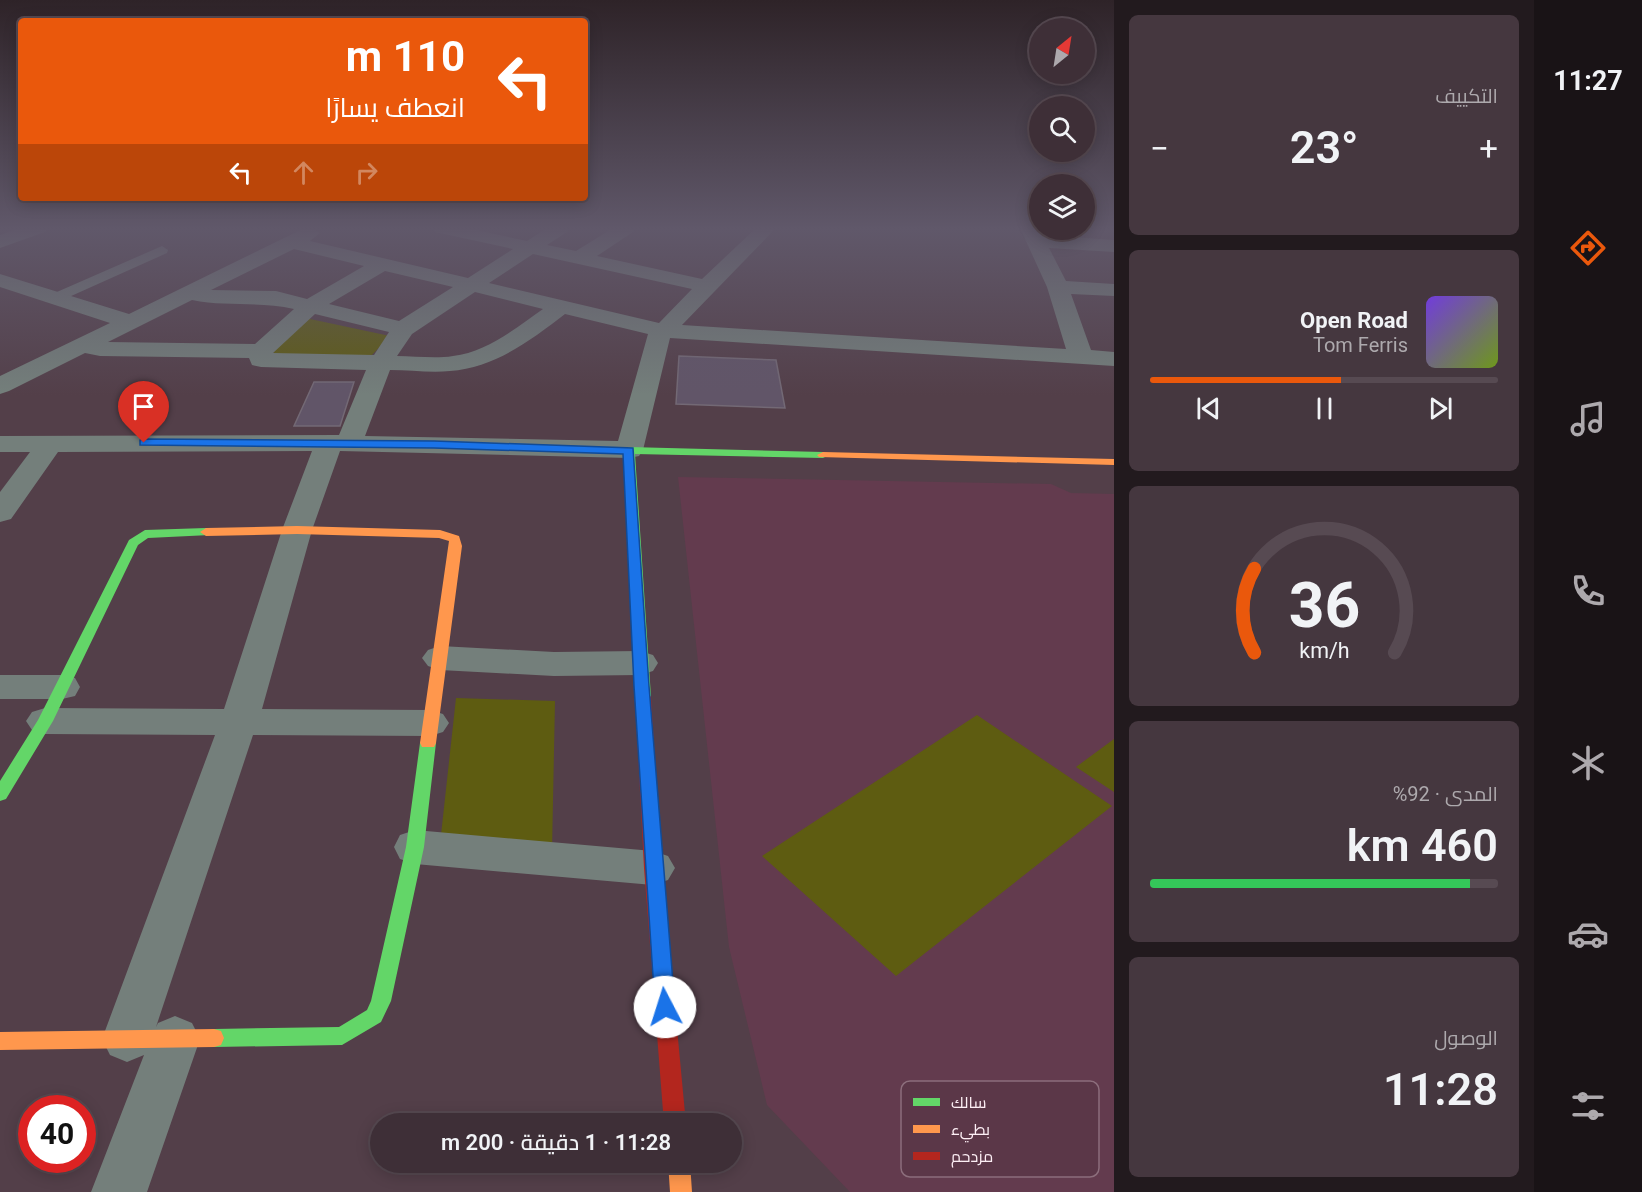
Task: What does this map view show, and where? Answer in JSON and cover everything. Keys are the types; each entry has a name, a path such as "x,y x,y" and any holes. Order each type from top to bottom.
{"street":[{"path":"10,284 128,321"},
{"path":"0,386 204,284"},
{"path":"81,345 100,349 261,351 310,306 348,284"},
{"path":"466,284 663,331 1114,359"},
{"path":"696,284 707,286"},
{"path":"674,1113 653,868 629,450 658,337 709,284"},
{"path":"1056,284 1081,357"},
{"path":"119,1192 151,1039 239,722 297,530 381,362 403,329 472,285"},
{"path":"1058,287 1114,290"},
{"path":"0,300 26,289"},
{"path":"187,292 216,298 276,298 403,329"},
{"path":"261,351 261,360 451,364 471,362 506,347 560,307"},
{"path":"1,511 51,443"},
{"path":"0,444 339,443 1114,462"},
{"path":"0,795 45,721 133,543 139,537 156,533 297,530 440,534 455,538 456,546 430,723 415,847 381,1001 374,1016 364,1025 342,1036 0,1041"},
{"path":"440,658 554,664 640,663"},
{"path":"0,687 62,687"},
{"path":"45,721 430,723"},
{"path":"415,847 653,868"},
{"path":"679,1173 681,1192"}],"lane":[{"path":"56,298 88,284"}],"shaded area":[{"path":"296,316 390,336 370,357 272,355"},
{"path":"678,477 1051,484 1071,493 1114,494 1114,1192 850,1192 767,1105 729,947"},
{"path":"456,698 555,701 552,851 439,853"},
{"path":"977,715 1112,806 896,976 762,856"},
{"path":"1114,739 1114,792 1076,767"}],"building":[{"path":"679,356 776,360 785,408 676,404"},
{"path":"314,382 354,382 340,426 294,426"}],"traffic: fast":[{"path":"643,697 629,450 823,455"},
{"path":"0,795 45,721 133,543 145,534 206,532"},
{"path":"214,1038 342,1036 374,1016 381,1001 415,847 428,743"}],"traffic: slow":[{"path":"823,455 1114,462"},
{"path":"206,532 297,530 440,534 455,539 456,546 428,743"},
{"path":"0,1041 214,1038"},
{"path":"680,1173 681,1192"}],"traffic: jam":[{"path":"643,697 653,868 674,1113"}],"route":[{"path":"144,443 434,444 629,450 641,686 665,1007"}]}
